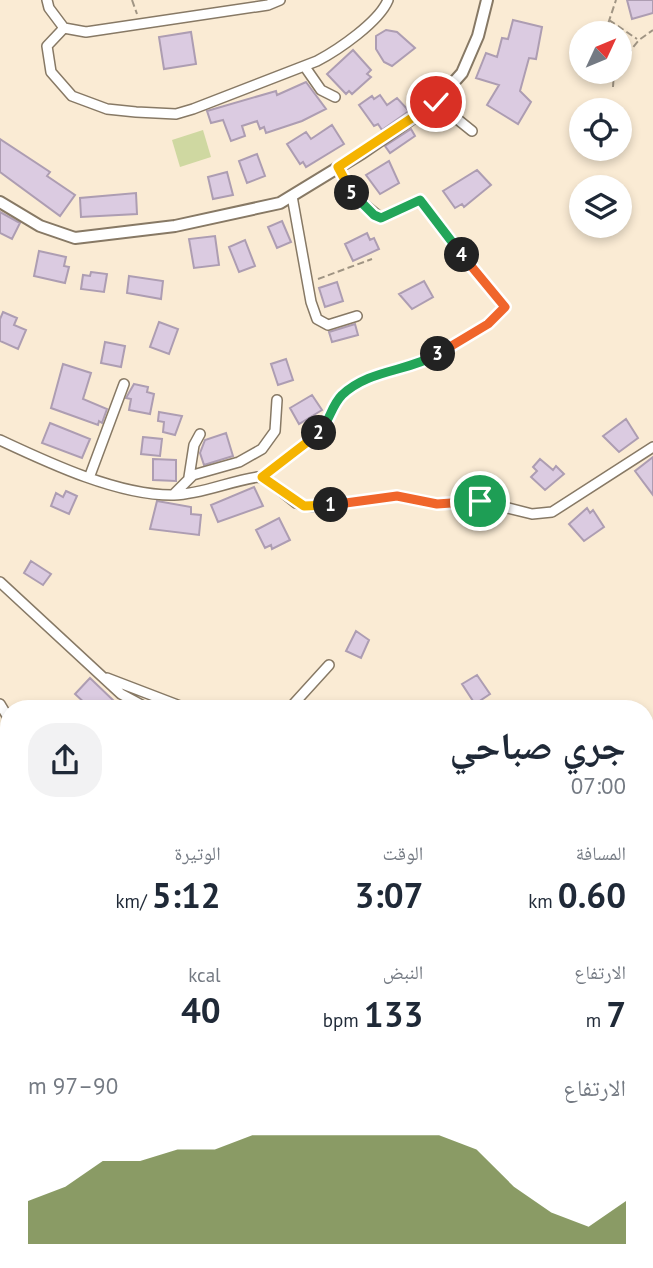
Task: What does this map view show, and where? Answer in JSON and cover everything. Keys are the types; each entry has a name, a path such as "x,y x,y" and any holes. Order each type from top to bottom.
{"street":[{"path":"47,0 49,8 64,28 86,32 140,25 246,4 268,5 280,0"},
{"path":"64,28 47,46 51,72 72,96 107,109 176,114 306,66 336,51 380,13 388,0"},
{"path":"0,202 40,226 75,238 237,214 292,196 436,102 462,72 478,36 487,0"},
{"path":"306,66 321,90 335,97"},
{"path":"436,102 472,131"},
{"path":"338,167 355,197 381,218 420,200 474,269"},
{"path":"292,196 313,309 320,321 333,324 357,316"},
{"path":"89,478 124,384"},
{"path":"173,495 189,477 239,462 262,449 275,431 278,400"},
{"path":"189,477 194,444 200,434"},
{"path":"0,440 89,478 120,487 173,495 262,477 289,499 312,508 397,496 437,504 480,501 540,514 552,512 653,447"},
{"path":"0,582 96,673 132,700"},
{"path":"297,700 328,665"},
{"path":"96,673 162,700"}],"lane":[{"path":"262,477 315,437 324,427 336,402 360,382 377,373 423,363 502,312 505,307 498,295 474,269"}],"path":[{"path":"132,0 140,25"},
{"path":"616,0 608,20 639,40"},
{"path":"632,48 653,30"},
{"path":"307,282 372,259"}],"green space":[{"path":"203,130 211,157 180,167 172,140"}],"building":[{"path":"627,0 653,0 653,13 632,19"},
{"path":"513,20 542,27 536,59 529,58 520,91 531,102 518,124 487,105 499,85 476,78 486,53 497,57 502,38 508,39"},
{"path":"386,30 397,32 415,48 392,66 384,62 376,49 376,36"},
{"path":"191,32 196,64 164,69 159,37"},
{"path":"353,50 371,70 367,74 371,77 352,94 349,91 346,94 327,74"},
{"path":"306,82 326,109 302,121 266,133 264,127 260,129 257,121 242,126 245,136 231,141 223,120 211,123 207,111 276,91 277,95"},
{"path":"380,95 387,105 397,98 409,111 382,130 378,124 374,126 359,105 372,96 374,99"},
{"path":"332,125 344,144 306,167 303,162 300,164 287,144 306,132 311,139"},
{"path":"411,129 415,136 390,153 385,146"},
{"path":"0,139 50,172 47,176 75,195 60,216 0,172"},
{"path":"257,154 265,176 247,183 239,161"},
{"path":"389,161 399,183 380,194 366,175"},
{"path":"477,170 491,185 464,207 462,204 455,208 443,191"},
{"path":"227,172 233,195 213,199 208,177"},
{"path":"136,193 137,214 81,217 80,198"},
{"path":"0,212 20,223 12,239 0,233"},
{"path":"282,221 291,242 277,248 268,227"},
{"path":"367,233 370,240 374,238 379,249 353,261 345,244"},
{"path":"215,236 219,265 194,268 189,239"},
{"path":"245,240 255,266 239,272 229,247"},
{"path":"39,251 66,257 64,266 69,267 65,283 34,276"},
{"path":"91,272 107,274 104,292 81,289 83,275 90,276"},
{"path":"129,276 163,281 161,299 127,293"},
{"path":"424,281 433,297 412,309 399,294"},
{"path":"337,282 343,301 325,307 319,288"},
{"path":"3,312 17,318 14,325 26,330 18,349 0,341 0,319"},
{"path":"159,322 178,329 169,354 150,347"},
{"path":"355,324 358,335 332,342 329,332"},
{"path":"105,342 125,346 121,367 101,363"},
{"path":"286,359 293,380 278,385 271,364"},
{"path":"63,364 91,373 83,399 107,409 102,423 99,421 98,425 51,408"},
{"path":"134,384 148,387 147,392 154,394 150,414 129,410 131,399 126,398"},
{"path":"312,395 322,410 299,424 290,408"},
{"path":"159,412 182,416 175,435 163,432 164,422 158,421"},
{"path":"626,419 638,438 619,452 603,436"},
{"path":"50,423 90,439 82,458 42,443"},
{"path":"226,433 233,456 204,465 200,453 205,440"},
{"path":"143,437 162,439 160,456 141,454"},
{"path":"653,457 653,495 635,471"},
{"path":"153,459 176,460 176,481 153,480"},
{"path":"540,459 553,470 556,466 564,474 545,490 531,477 537,471 533,467"},
{"path":"254,487 263,506 218,522 211,505"},
{"path":"66,491 77,496 69,514 51,506 56,493 63,497"},
{"path":"157,501 191,507 191,514 201,515 199,535 150,529"},
{"path":"587,508 590,513 593,510 604,527 584,541 569,524"},
{"path":"279,518 290,540 272,549 271,545 265,548 256,530"},
{"path":"31,561 51,574 43,585 24,573"},
{"path":"356,631 369,640 361,658 346,651"},
{"path":"477,675 490,694 481,700 472,700 462,684"},
{"path":"90,678 113,700 82,700 75,694"}],"route":[{"path":"436,102 338,167 355,197 381,218 420,200 505,307 488,324 423,363 377,373 360,382 336,402 329,419 315,437 262,477 289,499 312,508 397,496 437,504 460,500 480,501"}]}
